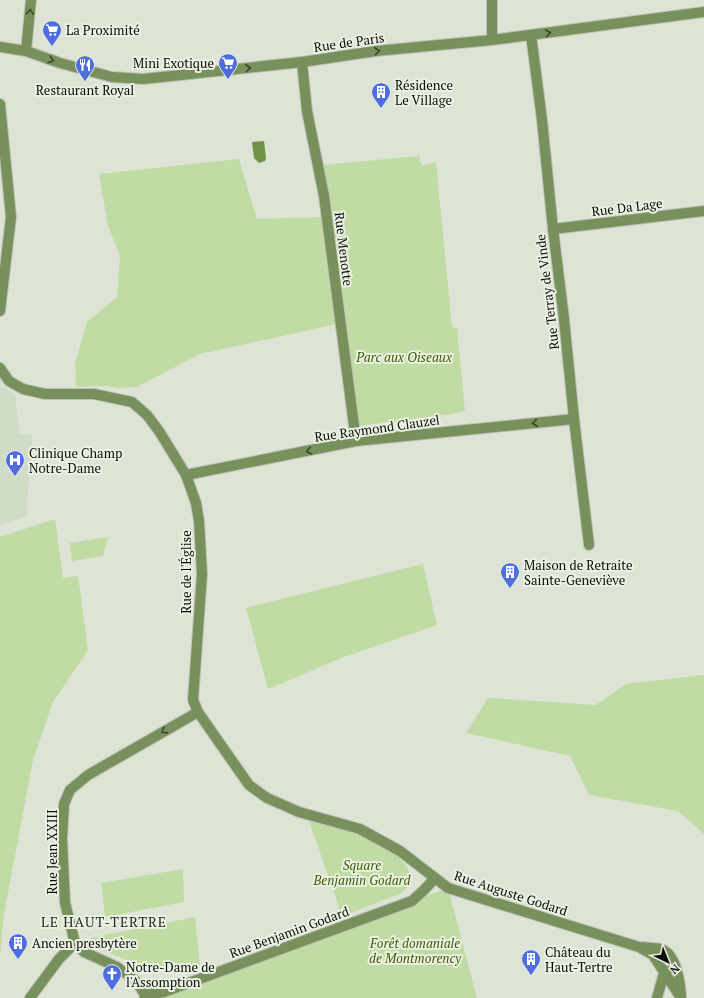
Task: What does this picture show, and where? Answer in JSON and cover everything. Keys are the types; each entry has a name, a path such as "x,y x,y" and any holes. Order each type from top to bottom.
{"street":[{"path":"26,51 31,0"},
{"path":"492,0 492,40"},
{"name":"Rue de Paris","path":"0,47 26,51 112,77 143,79 302,62 376,51 492,40 704,12"},
{"name":"Rue Terray de Vinde","path":"531,35 542,120 589,545"},
{"name":"Rue Menotte","path":"302,62 307,111 324,196 356,441"},
{"path":"0,104 11,217 3,268 0,311"},
{"name":"Rue Da Lage","path":"553,229 704,210"},
{"name":"Rue de l'Église","path":"0,368 9,382 23,389 45,394 94,394 132,402 148,415 186,475 196,503 199,521 202,574 193,700 198,712"},
{"name":"Rue Raymond Clauzel","path":"186,475 356,441 574,419"},
{"name":"Rue Auguste Godard","path":"198,712 249,785 267,798 299,812 360,829 400,851 448,888 639,947"},
{"name":"Rue Jean XXIII","path":"75,943 65,903 63,876 62,818 64,804 70,790 88,775 198,712"},
{"name":"Rue Benjamin Godard","path":"145,996 164,992 412,901 435,878"},
{"path":"30,998 59,959 75,943 84,952 117,967 135,980 145,996"},
{"path":"639,947 662,950 669,954 676,966 657,998"},
{"path":"639,947 652,955 669,978 681,998"}],"shaded area":[{"path":"264,141 266,158 265,161 259,163 254,158 252,142"},
{"name":"Clinique Champ Notre-Dame","path":"0,387 5,388 15,394 20,434 33,436 26,517 0,525"}],"green space":[{"name":"Parc aux Oiseaux","path":"419,156 422,166 436,162 452,327 457,328 465,411 357,426 323,165"},
{"path":"239,159 257,219 327,217 341,323 200,354 137,387 76,387 75,364 87,322 117,297 120,256 108,226 99,174"},
{"path":"55,519 63,578 78,576 88,650 53,702 33,760 4,914 0,956 0,537"},
{"path":"108,537 103,556 72,561 70,543"},
{"path":"423,564 437,625 344,657 268,689 246,608"},
{"path":"704,675 704,834 678,811 589,795 570,756 466,733 488,698 596,705 626,684"},
{"name":"Square Benjamin Godard","path":"309,821 359,834 399,856 408,869 411,880 408,886 402,893 342,916"},
{"path":"183,869 184,902 105,917 101,883"},
{"name":"Forêt domaniale de Montmorency","path":"448,888 477,998 150,998 412,901"},
{"path":"195,917 200,965 156,966 137,964 104,951 91,938"}],"place":[{"name":"La Proximité","path":"52,47"},
{"name":"Mini Exotique","path":"228,80"},
{"name":"Restaurant Royal","path":"85,82"},
{"name":"Résidence Le Village","path":"381,109"},
{"name":"Clinique Champ Notre-Dame","path":"15,477"},
{"name":"Maison de Retraite Sainte-Geneviève","path":"510,589"},
{"name":"Ancien presbytère","path":"18,960"},
{"name":"Château du Haut-Tertre","path":"531,976"},
{"name":"Notre-Dame de l'Assomption","path":"112,991"}],"district":[{"name":"LE HAUT-TERTRE","path":"104,921"}]}
